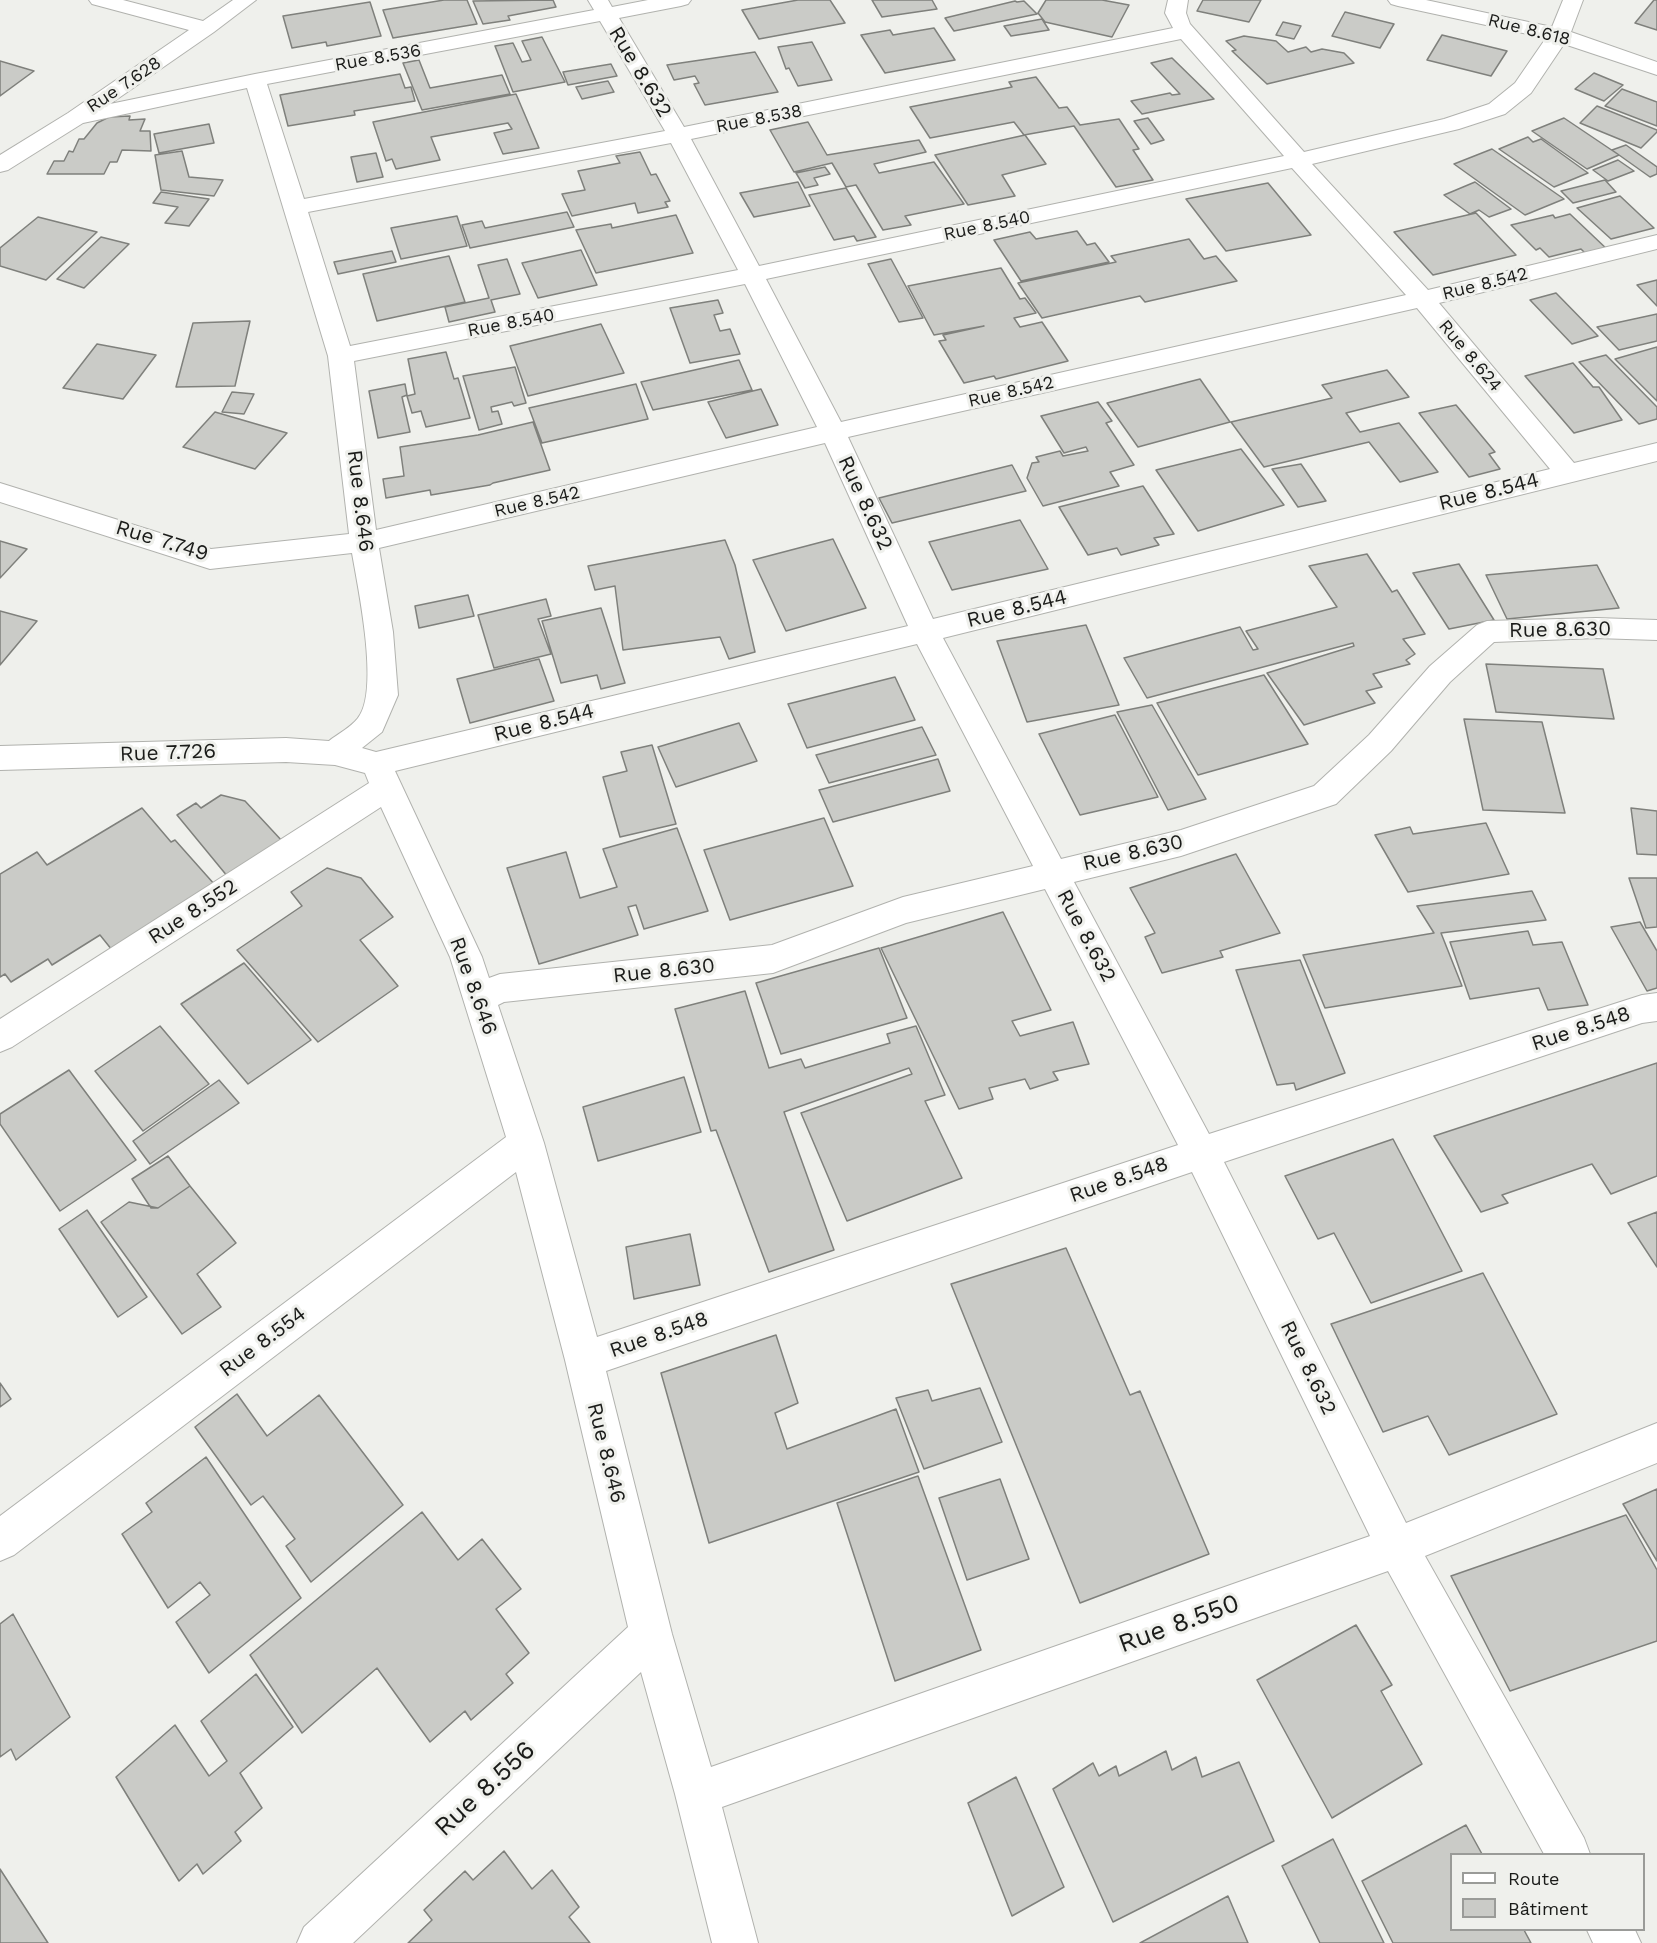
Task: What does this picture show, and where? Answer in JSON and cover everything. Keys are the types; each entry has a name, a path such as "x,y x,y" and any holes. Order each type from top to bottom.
{"street":[{"path":"99,0 207,28"},
{"name":"Rue 7.628","path":"0,165 76,118 246,0"},
{"name":"Rue 8.536","path":"76,118 602,8 681,0"},
{"path":"1178,0 1175,7 1176,19 1186,32"},
{"name":"Rue 8.618","path":"1398,0 1559,35 1657,69"},
{"name":"Rue 8.540","path":"341,356 752,275 1299,160 1450,124 1497,109 1523,88 1559,35 1573,0"},
{"name":"Rue 8.632","path":"602,8 678,135 752,275 832,432 925,632 1201,1153 1396,1547 1568,1853"},
{"name":"Rue 8.538","path":"295,208 678,135 1186,32"},
{"name":"Rue 8.624","path":"1186,32 1299,160 1304,171 1423,299 1567,472"},
{"name":"Rue 8.646","path":"255,80 341,356 364,542 379,632 383,695 371,724 335,753"},
{"name":"Rue 8.542","path":"364,542 832,432 1423,299 1657,242"},
{"name":"Rue 8.544","path":"381,776 925,632 1567,472 1657,452"},
{"name":"Rue 7.749","path":"0,492 210,559 364,542"},
{"name":"Rue 8.630","path":"479,998 500,988 773,958 903,910 1180,843 1325,795 1380,743 1440,674 1487,632 1596,628 1657,630"},
{"name":"Rue 7.726","path":"0,758 286,750 335,753"},
{"path":"335,753 381,776"},
{"name":"Rue 8.646","path":"381,776 466,957 526,1143 584,1360 651,1634 698,1794 735,1943"},
{"name":"Rue 8.552","path":"0,1037 381,776"},
{"name":"Rue 8.548","path":"584,1360 1201,1153 1642,1009 1657,1007"},
{"name":"Rue 8.554","path":"0,1542 526,1143"},
{"name":"Rue 8.550","path":"698,1794 1396,1547 1657,1443"},
{"name":"Rue 8.556","path":"320,1943 651,1634"}],"building":[{"path":"444,0 467,0 477,24 393,38 383,10"},
{"path":"553,0 556,7 508,16 510,20 483,24 473,1"},
{"path":"798,0 830,0 845,23 759,39 742,10"},
{"path":"872,0 932,0 937,9 882,17"},
{"path":"1046,0 1102,0 1129,5 1112,37 1045,22 1038,13"},
{"path":"1203,0 1261,0 1249,22 1197,11"},
{"path":"1654,0 1657,0 1657,30 1635,23"},
{"path":"1015,1 1024,1 1037,14 954,31 945,18"},
{"path":"370,2 381,36 327,46 326,42 292,48 283,16"},
{"path":"1345,12 1394,24 1380,48 1332,36"},
{"path":"1042,19 1049,30 1011,36 1004,26"},
{"path":"1283,22 1301,26 1294,39 1276,35"},
{"path":"934,28 955,60 885,73 861,35 890,30 893,35"},
{"path":"1442,35 1507,51 1491,76 1427,60"},
{"path":"1244,36 1276,41 1288,52 1306,47 1311,52 1322,49 1344,53 1354,63 1267,84 1232,51 1236,50 1226,41"},
{"path":"542,37 565,82 513,92 495,46 513,43 522,62 531,60 522,41"},
{"path":"812,42 832,80 798,86 789,68 786,69 778,47"},
{"path":"755,52 778,92 705,105 694,84 699,83 695,76 674,80 667,65"},
{"path":"1172,58 1214,99 1142,114 1131,101 1170,93 1180,94 1151,63"},
{"path":"419,60 430,88 502,75 510,94 422,110 403,63"},
{"path":"0,61 34,71 0,96"},
{"path":"611,64 617,76 568,85 563,72"},
{"path":"1594,73 1623,85 1604,101 1575,89"},
{"path":"400,74 405,88 411,87 415,101 354,111 355,115 288,126 280,95"},
{"path":"1036,77 1059,108 1067,107 1080,125 1119,119 1139,149 1133,150 1153,180 1116,187 1074,126 1024,135 1014,122 930,138 910,107 1012,87 1009,82"},
{"path":"608,81 614,92 582,99 576,87"},
{"path":"1622,89 1657,102 1657,126 1605,106"},
{"path":"516,94 539,148 503,154 494,133 512,129 508,123 431,137 440,160 396,169 392,159 386,161 373,122"},
{"path":"1597,106 1657,130 1657,132 1641,148 1580,123"},
{"path":"130,116 129,120 145,119 140,131 150,131 151,151 122,150 117,162 110,162 104,174 47,174 54,161 64,161 69,151 73,152 79,139 84,139 97,123 109,117"},
{"path":"1148,118 1164,140 1151,144 1134,121"},
{"path":"1564,118 1619,155 1587,169 1532,131"},
{"path":"808,122 827,155 919,140 926,152 874,164 879,173 934,162 964,204 905,216 911,225 883,230 856,185 846,187 832,163 794,172 770,130"},
{"path":"209,124 214,143 159,153 154,134"},
{"path":"1025,135 1046,164 1002,175 1015,196 968,205 935,155"},
{"path":"1528,137 1533,142 1541,139 1588,173 1554,187 1499,149"},
{"path":"1626,145 1657,167 1657,174 1650,177 1612,150"},
{"path":"1492,149 1564,199 1525,215 1454,164"},
{"path":"182,151 189,177 223,180 214,196 161,190 155,155"},
{"path":"640,152 651,175 656,174 670,201 665,202 668,207 638,213 635,203 572,216 562,194 585,190 578,171 620,163 616,156"},
{"path":"376,153 383,177 357,182 351,157"},
{"path":"1618,160 1634,171 1608,181 1593,170"},
{"path":"825,167 830,174 814,178 818,185 805,188 796,173"},
{"path":"1605,180 1616,192 1573,203 1561,191"},
{"path":"798,182 810,206 754,217 740,193"},
{"path":"1475,182 1511,209 1489,217 1479,210 1470,214 1444,195"},
{"path":"1268,183 1311,235 1226,251 1186,199"},
{"path":"846,188 876,237 857,241 854,236 834,240 809,195"},
{"path":"161,192 209,199 189,226 165,223 178,207 153,203"},
{"path":"1620,196 1654,228 1611,239 1577,208"},
{"path":"567,212 574,227 470,248 462,225 482,221 485,228"},
{"path":"1476,213 1516,255 1433,275 1394,232"},
{"path":"1570,214 1610,252 1589,257 1581,249 1549,257 1540,248 1536,250 1511,225 1553,215 1555,218"},
{"path":"676,215 693,253 596,273 576,230 611,224 612,228"},
{"path":"457,216 467,246 401,259 391,228"},
{"path":"38,217 97,232 46,280 0,266 0,248"},
{"path":"1077,231 1087,245 1095,243 1109,262 1021,281 994,240 1030,232 1036,239"},
{"path":"101,237 129,244 84,288 57,279"},
{"path":"1189,239 1204,259 1216,256 1237,281 1145,302 1140,296 1042,318 1018,283 1116,262 1111,256"},
{"path":"581,250 597,285 538,298 522,263"},
{"path":"392,251 396,262 338,274 334,262"},
{"path":"449,256 465,302 377,321 363,274"},
{"path":"507,259 520,294 491,300 495,312 449,322 445,307 489,298 478,265"},
{"path":"891,259 923,318 899,322 868,264"},
{"path":"1001,268 1020,299 1025,298 1036,313 1014,318 1020,327 1042,322 1068,361 996,379 994,376 964,383 939,341 946,340 943,335 984,326 934,335 908,286"},
{"path":"1657,280 1657,306 1637,285"},
{"path":"1556,293 1598,336 1572,344 1530,300"},
{"path":"718,300 723,313 714,315 720,331 730,329 740,354 690,363 670,308"},
{"path":"1657,314 1657,341 1619,350 1597,327"},
{"path":"250,321 235,386 176,387 193,323"},
{"path":"601,324 624,373 528,396 510,346"},
{"path":"97,344 156,355 123,399 63,388"},
{"path":"1657,347 1657,401 1615,359"},
{"path":"446,352 454,379 458,378 470,418 426,427 421,411 412,413 407,396 415,394 408,359"},
{"path":"1606,355 1657,407 1657,419 1639,424 1579,362"},
{"path":"739,360 752,390 653,410 641,382"},
{"path":"1573,363 1593,387 1599,387 1622,420 1574,433 1525,376"},
{"path":"515,367 526,403 514,406 512,402 491,407 492,412 498,411 502,424 479,430 463,376"},
{"path":"1387,370 1409,397 1346,413 1360,432 1399,423 1438,472 1400,482 1369,442 1264,467 1231,422 1332,398 1322,385"},
{"path":"1200,379 1230,422 1138,447 1107,403"},
{"path":"405,384 407,395 402,397 410,432 378,438 369,391"},
{"path":"636,384 648,419 542,443 529,408"},
{"path":"761,389 778,425 726,438 708,402"},
{"path":"232,392 254,394 244,414 222,412"},
{"path":"1098,402 1112,421 1106,423 1134,465 1110,472 1119,486 1043,506 1027,478 1032,463 1039,462 1036,457 1060,451 1063,456 1088,451 1086,447 1064,453 1041,416"},
{"path":"1456,405 1495,452 1489,454 1500,469 1469,477 1419,413"},
{"path":"215,412 287,433 255,469 183,447"},
{"path":"533,422 550,470 490,485 431,495 430,490 386,498 383,479 404,476 400,447 478,435"},
{"path":"1241,449 1284,505 1198,531 1156,470"},
{"path":"1301,464 1326,501 1298,507 1272,469"},
{"path":"1012,465 1026,491 892,523 879,498"},
{"path":"1143,486 1174,534 1154,538 1159,545 1121,555 1117,548 1088,555 1059,507"},
{"path":"1020,520 1048,569 952,590 929,542"},
{"path":"833,539 866,608 786,631 753,560"},
{"path":"725,540 735,565 755,652 729,659 720,637 623,650 615,586 595,590 588,566"},
{"path":"0,541 27,549 0,578"},
{"path":"1367,554 1392,592 1397,590 1425,634 1403,639 1415,654 1406,660 1410,664 1373,674 1382,687 1366,691 1375,703 1304,725 1267,673 1354,646 1353,643 1147,698 1124,658 1240,627 1253,650 1258,649 1246,631 1337,607 1309,566"},
{"path":"1459,564 1494,620 1449,629 1413,573"},
{"path":"1597,565 1619,608 1507,619 1486,575"},
{"path":"468,595 474,616 419,628 415,606"},
{"path":"546,599 551,616 538,619 551,654 494,668 478,615"},
{"path":"601,608 625,683 601,689 597,675 561,683 542,621"},
{"path":"0,611 37,621 0,665"},
{"path":"1086,625 1119,705 1027,722 997,641"},
{"path":"539,659 554,701 470,723 457,679"},
{"path":"1486,664 1603,669 1614,719 1496,712"},
{"path":"1264,675 1308,744 1198,775 1157,703"},
{"path":"895,677 915,720 807,748 788,704"},
{"path":"1152,705 1206,799 1168,810 1117,712"},
{"path":"1115,715 1158,797 1080,815 1039,734"},
{"path":"1464,719 1542,722 1565,813 1483,810"},
{"path":"739,723 757,761 676,787 658,747"},
{"path":"922,727 936,755 829,783 816,755"},
{"path":"652,745 676,824 620,837 603,777 627,771 621,752"},
{"path":"938,759 950,791 833,822 819,790"},
{"path":"221,795 245,801 283,842 228,877 177,815 196,803 201,808"},
{"path":"142,808 171,842 175,840 215,885 112,950 100,935 52,965 48,959 11,982 5,974 0,977 0,874 37,852 47,865"},
{"path":"1631,808 1657,811 1657,855 1637,854"},
{"path":"824,818 853,886 730,920 704,850"},
{"path":"1486,823 1509,874 1408,892 1375,835 1410,827 1413,834"},
{"path":"677,828 708,911 644,929 636,905 628,907 638,935 539,964 507,868 566,852 580,898 617,887 603,849"},
{"path":"1236,854 1280,933 1220,951 1223,957 1162,973 1145,937 1155,933 1130,888"},
{"path":"327,868 361,878 393,917 360,940 398,986 318,1042 237,950 302,906 291,892"},
{"path":"1629,878 1657,878 1657,927 1646,928"},
{"path":"1532,891 1546,920 1441,933 1462,986 1325,1008 1303,955 1434,933 1417,906"},
{"path":"1003,912 1051,1010 1012,1021 1020,1036 1073,1022 1089,1064 1053,1072 1058,1080 1030,1089 1025,1079 989,1088 993,1099 959,1109 881,948"},
{"path":"1640,922 1657,951 1657,988 1647,991 1611,927"},
{"path":"1528,931 1533,945 1562,942 1588,1005 1548,1010 1539,988 1470,999 1450,942"},
{"path":"879,948 907,1018 781,1054 756,983"},
{"path":"1300,960 1345,1073 1296,1090 1294,1083 1277,1085 1236,970"},
{"path":"244,963 311,1040 248,1084 181,1004"},
{"path":"745,991 769,1068 801,1059 805,1068 890,1043 887,1034 916,1026 945,1095 925,1101 962,1178 847,1221 801,1113 912,1074 909,1068 784,1112 834,1250 769,1272 716,1130 711,1131 675,1009"},
{"path":"160,1026 209,1084 143,1131 95,1071"},
{"path":"1657,1063 1657,1176 1611,1194 1592,1164 1502,1195 1508,1203 1481,1212 1434,1136"},
{"path":"69,1070 136,1160 60,1211 0,1124 0,1114"},
{"path":"684,1077 701,1132 598,1161 583,1107"},
{"path":"219,1080 239,1103 150,1164 133,1141"},
{"path":"1393,1139 1462,1271 1371,1303 1334,1233 1318,1239 1285,1176"},
{"path":"168,1156 190,1186 158,1208 151,1208 132,1179"},
{"path":"190,1186 236,1243 197,1274 221,1307 182,1334 101,1222 129,1202 158,1208"},
{"path":"87,1210 147,1297 118,1317 59,1229"},
{"path":"1657,1212 1657,1267 1628,1223"},
{"path":"690,1234 700,1285 634,1299 626,1247"},
{"path":"1066,1248 1130,1395 1140,1391 1209,1554 1080,1603 951,1284"},
{"path":"1483,1273 1557,1414 1449,1455 1428,1416 1383,1432 1331,1324"},
{"path":"776,1335 798,1403 775,1413 787,1449 896,1409 919,1472 709,1543 661,1373"},
{"path":"0,1383 11,1399 0,1407"},
{"path":"980,1388 1002,1442 924,1469 896,1398 928,1390 932,1401"},
{"path":"237,1394 267,1436 319,1395 403,1505 311,1582 286,1546 295,1539 263,1496 251,1505 195,1427"},
{"path":"206,1457 301,1598 209,1673 176,1622 210,1595 200,1582 168,1608 122,1534 152,1512 146,1503"},
{"path":"918,1476 981,1650 895,1681 837,1503"},
{"path":"1000,1479 1029,1559 967,1580 939,1498"},
{"path":"1657,1489 1657,1561 1623,1504"},
{"path":"422,1512 458,1560 482,1539 521,1589 496,1609 529,1653 506,1674 513,1683 471,1720 465,1711 430,1742 377,1668 302,1733 250,1655"},
{"path":"1626,1515 1657,1570 1657,1641 1510,1691 1451,1576"},
{"path":"13,1614 70,1717 16,1760 11,1749 0,1757 0,1624"},
{"path":"1356,1625 1392,1685 1381,1691 1422,1764 1332,1818 1257,1680"},
{"path":"256,1674 293,1727 240,1773 262,1808 235,1832 241,1841 203,1874 197,1864 179,1881 116,1777 175,1725 209,1776 227,1761 201,1721"},
{"path":"1166,1751 1172,1770 1196,1757 1202,1777 1239,1762 1274,1841 1113,1922 1053,1789 1093,1763 1099,1776 1116,1766 1119,1776"},
{"path":"1016,1777 1064,1887 1012,1916 968,1803"},
{"path":"1466,1825 1481,1853 1450,1853 1450,1931 1525,1931 1531,1943 1393,1943 1362,1881"},
{"path":"1333,1839 1384,1943 1320,1943 1282,1866"},
{"path":"504,1851 532,1889 552,1870 579,1907 569,1917 590,1943 408,1943 432,1920 424,1910 465,1871 473,1880"},
{"path":"0,1869 48,1943 0,1943"},
{"path":"1228,1896 1248,1943 1140,1943"}]}
